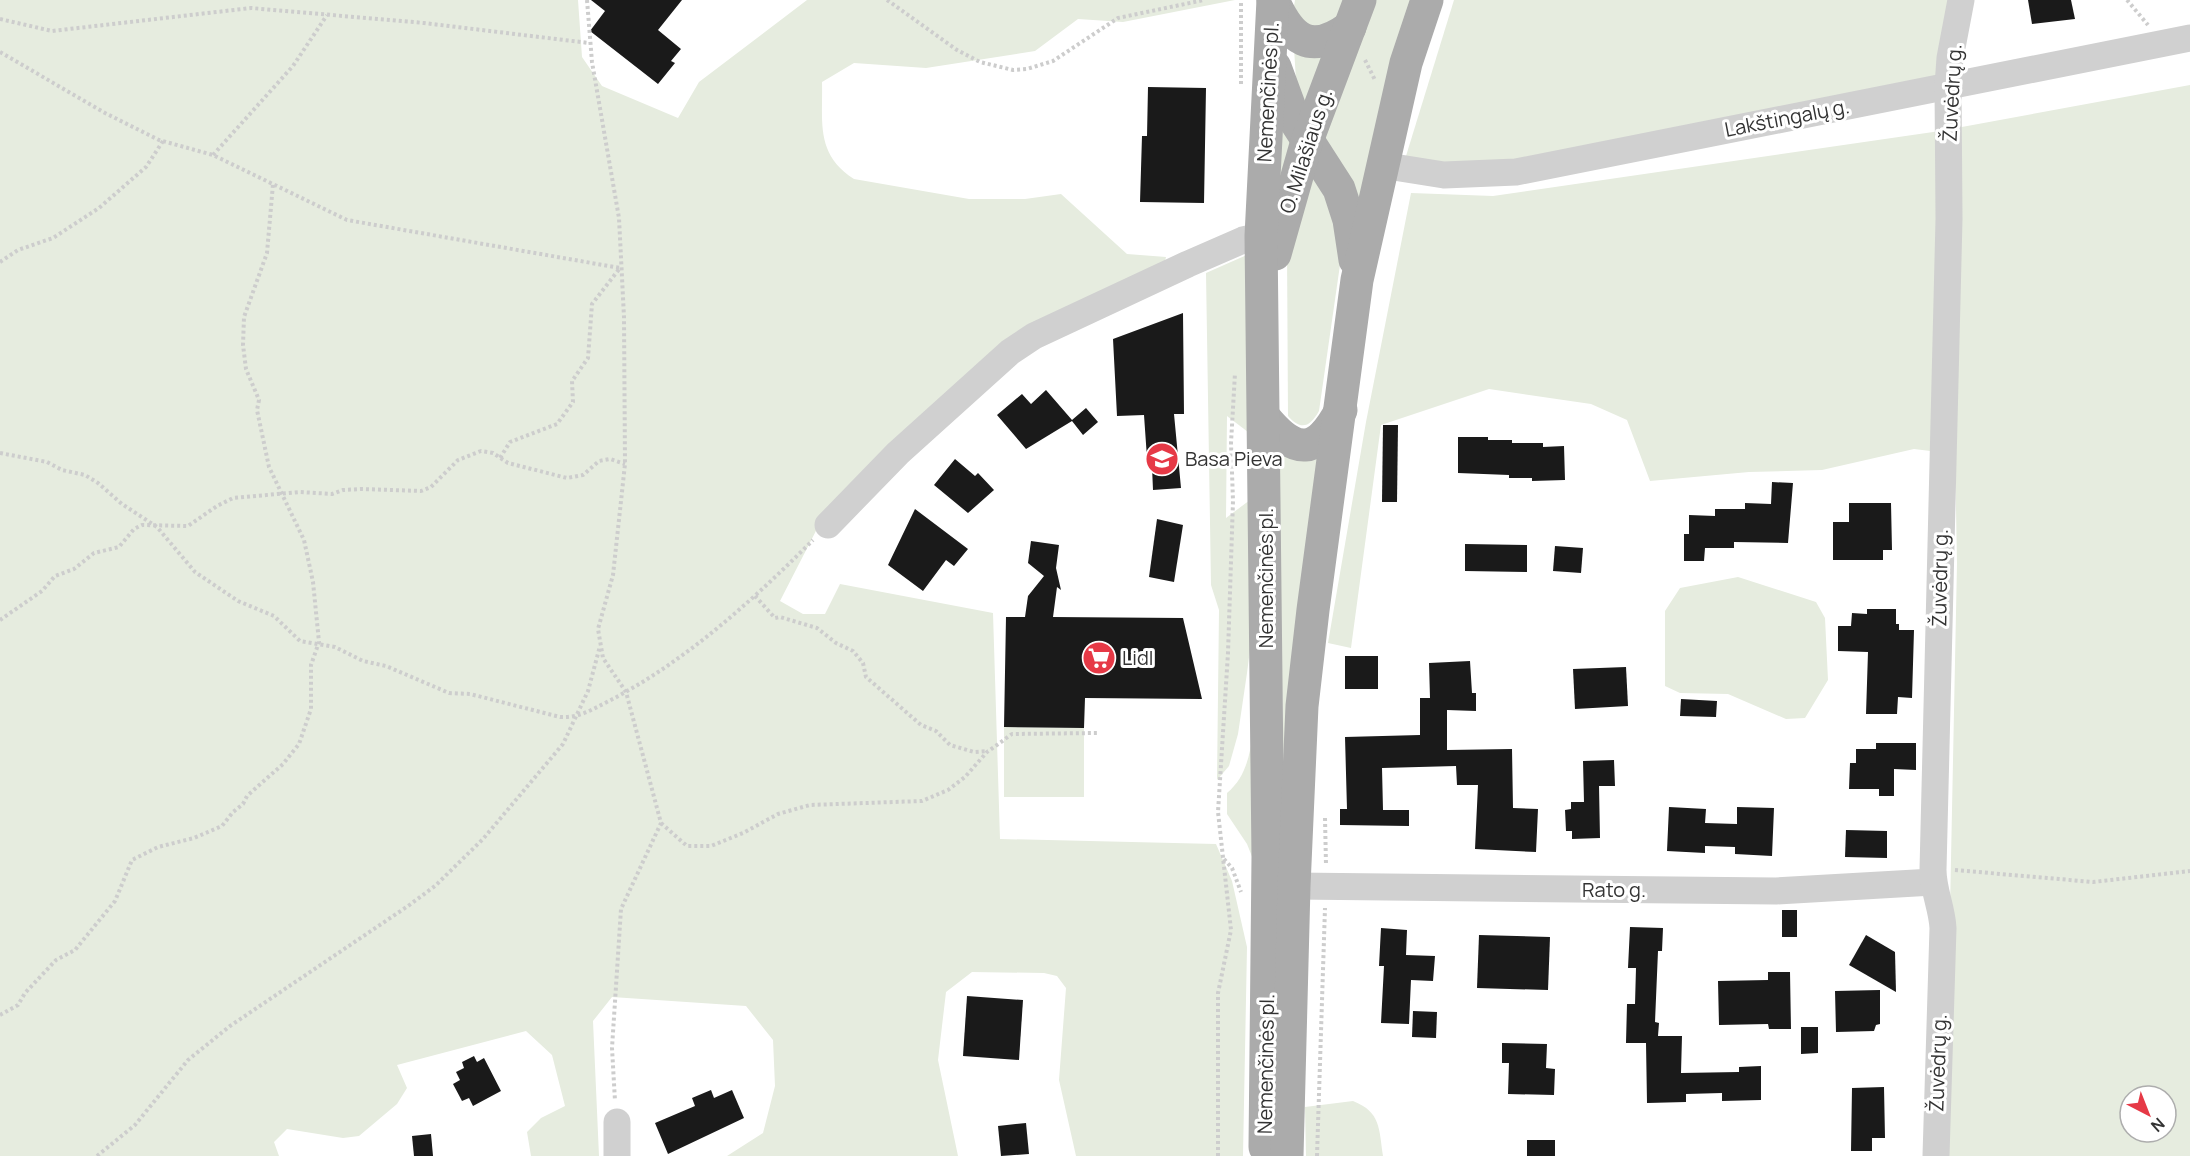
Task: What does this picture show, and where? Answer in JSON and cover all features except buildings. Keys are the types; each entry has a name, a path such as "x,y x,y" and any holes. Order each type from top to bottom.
{"main road":[{"path":"1273,0 1285,26 1309,42 1334,39 1355,13"},
{"name":"Nemenčinės pl.","path":"1265,1156 1268,857 1261,236 1273,0"},
{"path":"1358,280 1381,165 1406,63 1426,0"},
{"name":"O. Milašiaus g.","path":"1263,305 1281,228 1307,141 1355,13"},
{"path":"1271,57 1294,119 1339,189 1349,220 1358,280"},
{"name":"Nemenčinės pl.","path":"1287,1156 1294,886 1302,706 1358,280"},
{"path":"1264,417 1280,436 1294,444 1307,445 1324,436 1341,410"}],"street":[{"name":"Žuvėdrų g.","path":"1936,1156 1943,928 1942,908 1933,876 1949,219 1948,86 1950,58 1961,0"},
{"name":"Lakštingalų g.","path":"1381,165 1444,175 1516,172 2190,38"},
{"path":"828,525 898,453 1010,352 1034,336 1188,264 1243,240 1261,236"},
{"name":"Rato g.","path":"1294,886 1776,891 1933,876"},
{"path":"617,1122 617,1156"}],"path":[{"path":"587,0 589,43 619,218 624,317 624,464 613,575 598,629 603,658 626,692 661,823 687,846 711,846 743,833 778,814 810,805 922,801 948,790 965,777 989,750 1012,734 1098,733"},
{"path":"887,0 957,50 980,62 1013,70 1027,69 1053,61 1118,18 1204,0"},
{"path":"1241,0 1241,87"},
{"path":"2127,0 2148,25"},
{"path":"0,19 52,31 251,8 424,23 589,43"},
{"path":"1355,13 1393,117"},
{"path":"213,155 293,66 327,15"},
{"path":"0,52 105,113 162,141 213,155 347,220 620,268"},
{"path":"0,262 18,250 53,238 99,208 146,167 162,141"},
{"path":"0,1015 18,1005 25,993 56,960 75,950 115,901 132,860 158,847 189,840 222,826 243,804 247,796 294,751 309,717 312,696 311,665 319,642 313,582 304,540 269,467 256,410 259,400 246,369 243,345 244,317 267,253 273,184"},
{"path":"500,458 510,442 557,424 573,402 572,381 588,358 592,304 620,268"},
{"path":"1218,1156 1218,993 1231,930 1218,812 1228,653 1233,501 1231,443 1237,363"},
{"path":"0,620 42,591 55,576 74,569 94,553 119,548 134,529 142,525 188,526 233,498 314,491 332,494 343,490 398,488 421,490 430,486 448,467 469,454 481,451 508,463 567,478 584,475 599,462 610,459 624,464"},
{"path":"0,453 47,462 62,470 85,476 155,526 195,572 238,601 274,616 300,641 319,642 449,693 470,694 537,714 575,718 626,692 676,661 754,596 828,525"},
{"path":"754,596 775,618 780,617 817,628 836,643 853,651 863,663 866,677 921,725 936,731 950,745 974,752 989,750"},
{"path":"98,1156 135,1125 188,1060 230,1026 435,886 483,839 563,744 588,691 601,644"},
{"path":"1317,1156 1326,886 1324,807"},
{"path":"617,1122 612,1048 621,909 661,823"},
{"path":"1223,857 1232,868 1242,894"},
{"path":"1933,876 1966,870 2020,877 2093,882 2190,871"}],"shaded area":[{"path":"0,0 578,0 582,57 602,86 678,118 699,82 807,0 1235,0 1123,22 1078,19 1035,51 926,68 854,63 822,82 822,124 827,148 841,169 854,179 969,199 1025,199 1061,194 1127,254 1166,257 1162,273 1081,307 820,523 780,601 803,614 825,614 840,584 993,613 1000,839 1216,844 1232,881 1247,947 1243,1156 1076,1156 1059,1080 1066,988 1057,976 1044,973 972,972 946,992 938,1060 958,1156 727,1156 763,1133 775,1086 773,1040 746,1006 612,997 593,1021 599,1156 531,1156 527,1132 541,1118 565,1106 552,1055 526,1031 397,1065 407,1088 397,1104 359,1136 343,1138 287,1129 274,1142 279,1156 0,1156"},
{"path":"1295,0 1348,0 1338,24 1305,28 1294,6"},
{"path":"1374,0 1415,0 1360,206 1321,144"},
{"path":"1454,0 1952,0 1941,78 1534,158 1432,164 1406,156"},
{"path":"1294,48 1324,54 1305,111 1297,96"},
{"path":"2190,85 2190,1156 1945,1156 1957,563 1955,454 1914,449 1822,470 1749,472 1650,481 1627,420 1591,404 1489,389 1381,425 1351,648 1328,643 1366,422 1411,193 1493,196 1940,131"},
{"path":"1276,112 1292,143 1280,184"},
{"path":"1309,172 1325,187 1342,251 1319,411 1309,424 1301,425 1288,416 1287,250"},
{"path":"1249,254 1248,432 1227,416 1226,518 1250,500 1254,618 1238,734 1229,766 1217,780 1219,610 1211,585 1206,273"},
{"path":"1321,448 1286,918 1278,450"},
{"path":"1738,577 1816,602 1825,618 1828,680 1805,718 1786,719 1728,694 1680,693 1665,686 1665,611 1680,588"},
{"path":"1004,727 1084,728 1084,797 1004,797"},
{"path":"1253,735 1255,864 1247,844 1227,814 1227,793 1242,774 1248,760"},
{"path":"1353,1101 1369,1110 1374,1116 1379,1130 1383,1156 1306,1156 1305,1107"}],"place":[{"name":"Basa Pieva","path":"1162,459"},
{"name":"Lidl","path":"1099,658"}]}
